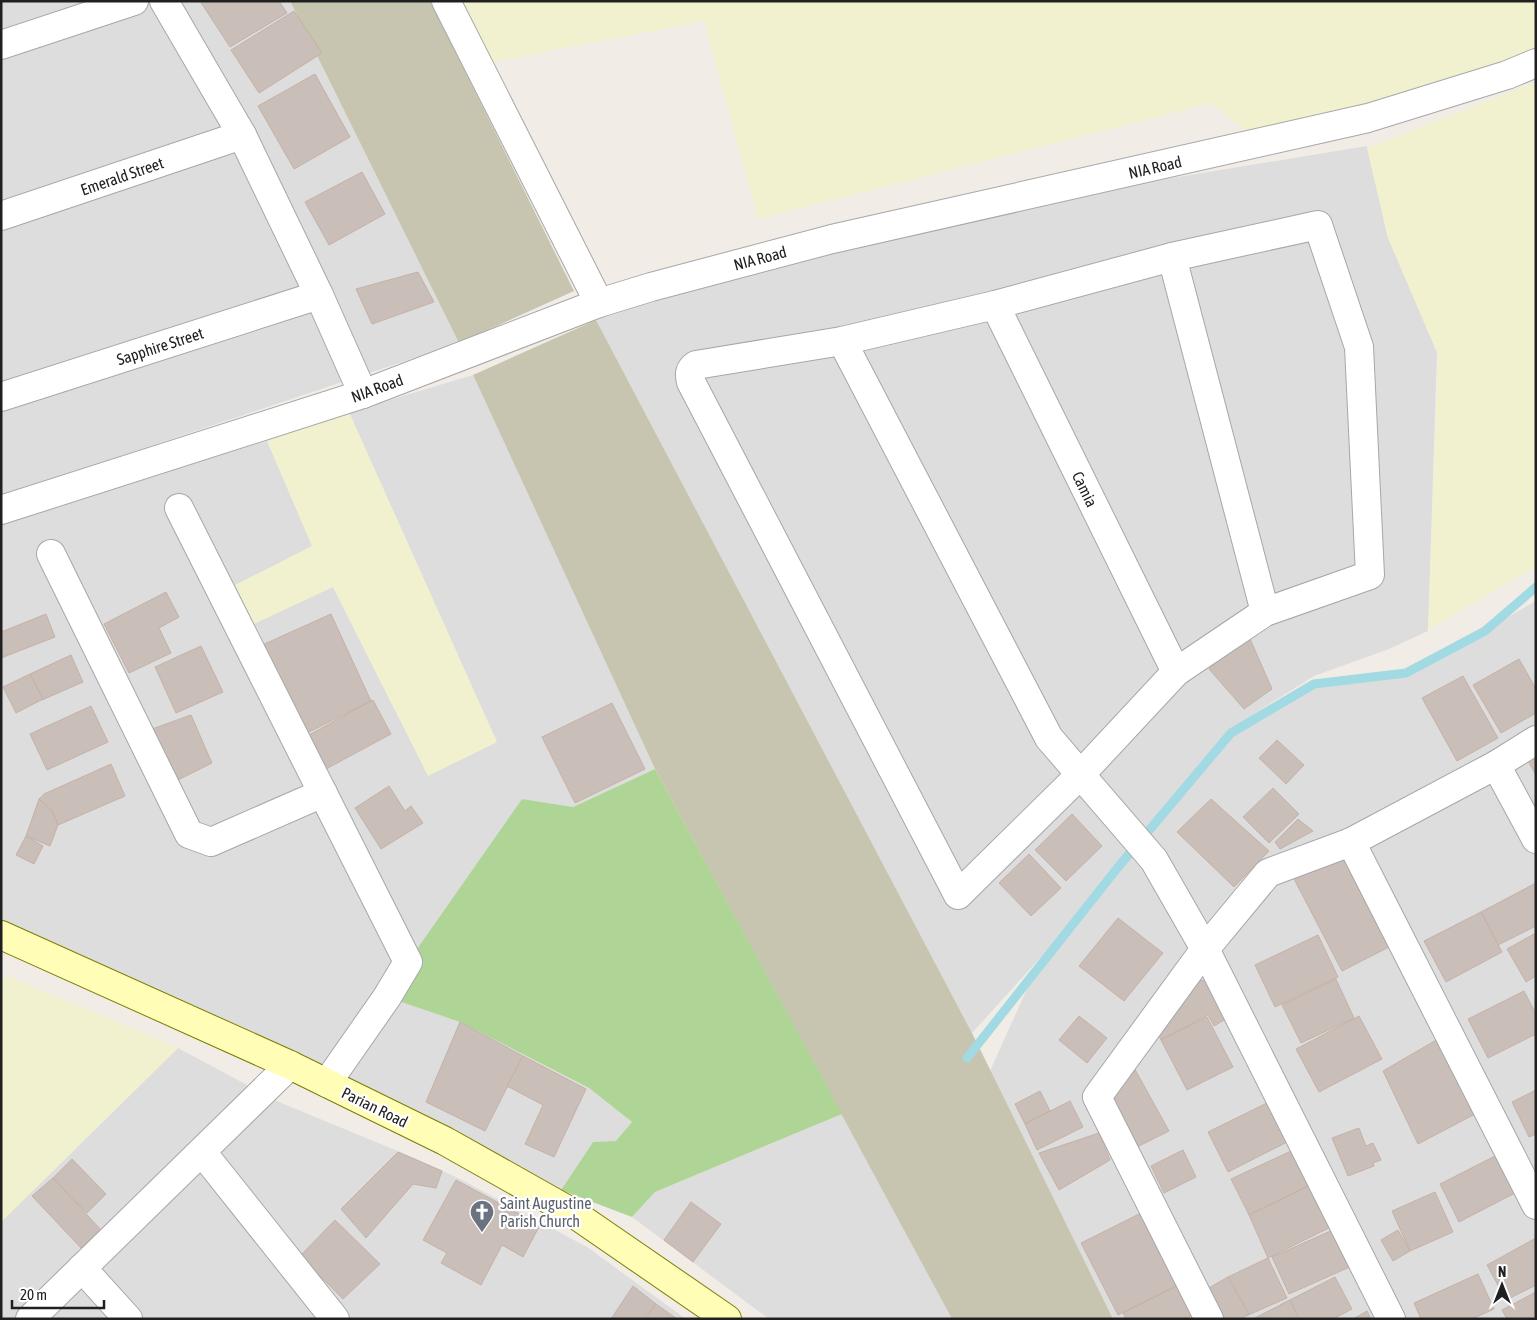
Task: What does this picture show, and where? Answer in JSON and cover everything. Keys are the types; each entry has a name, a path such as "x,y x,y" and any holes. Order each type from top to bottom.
{"main road":[{"name":"Parian Road","path":"1,935 290,1065 445,1141 523,1184 604,1233 727,1319"}],"street":[{"path":"1,45 134,1"},
{"path":"164,1 242,135 363,394"},
{"path":"446,1 599,303"},
{"name":"NIA Road","path":"1,510 363,394 599,303 832,239 1368,118 1507,75 1536,63"},
{"name":"Emerald Street","path":"1,216 242,135"},
{"path":"1318,225 1358,347 1370,575 1265,612 1176,672 1080,775 958,895 700,400 689,374 696,365 842,341 995,305 1172,257 1318,225"},
{"path":"1172,257 1265,612"},
{"name":"Sapphire Street","path":"1,397 318,295"},
{"name":"Camia","path":"995,305 1176,672"},
{"path":"842,341 1049,738 1154,860 1206,949 1391,1319"},
{"path":"179,508 408,962 387,997 327,1083"},
{"path":"51,554 189,834 211,842 322,793"},
{"path":"1209,1319 1097,1096 1206,949 1268,873 1351,842 1496,765 1536,740"},
{"path":"1496,765 1536,839"},
{"path":"1351,842 1536,1205"},
{"path":"30,1319 290,1065"},
{"path":"202,1152 335,1319"},
{"path":"82,1268 128,1319"}],"shaded area":[{"path":"1,1 290,1 459,343 1,496"},
{"path":"290,1 430,1 574,291 459,343"},
{"path":"1367,146 1388,237 1437,352 1428,631 1389,649 1314,676 1230,729 1050,947 972,1033 596,320 811,252 1160,180"},
{"path":"596,320 972,1033 1113,1319 952,1319 655,769 473,375"},
{"path":"473,375 655,769 573,807 522,799 388,997 460,1022 589,1088 632,1122 616,1142 593,1142 561,1190 288,1051 1,926 1,524 20,515 267,441 349,412"},
{"path":"1536,601 1536,1319 1113,1319 990,1071 1035,971 1233,735 1314,686 1410,673"},
{"path":"178,1048 279,1102 417,1159 462,1180 587,1247 686,1319 1,1319 1,1222"},
{"path":"842,1114 952,1319 769,1319 632,1217 655,1192"}],"green space":[{"path":"456,1 1536,1 1536,53 1256,140 1211,103 758,219 704,21 487,63"},
{"path":"1536,82 1536,566 1428,630 1438,355 1388,238 1367,148"},
{"path":"349,412 497,742 428,776 333,587 254,624 235,585 312,546 267,441"},
{"path":"655,769 842,1114 655,1192 632,1217 561,1190 593,1142 616,1141 632,1122 589,1088 460,1022 387,997 408,962 522,799 573,807"},
{"path":"6,975 178,1048 1,1222 1,981"}],"building":[{"path":"200,1 279,1 287,13 230,47"},
{"path":"294,11 322,53 259,93 231,50"},
{"path":"315,74 350,137 294,169 258,106"},
{"path":"362,172 385,214 329,245 305,202"},
{"path":"418,272 434,302 372,324 356,289"},
{"path":"166,592 179,617 159,628 171,653 129,673 104,624"},
{"path":"46,614 55,637 1,658 1,632"},
{"path":"331,614 371,701 307,733 260,646"},
{"path":"1247,632 1272,689 1244,709 1209,669"},
{"path":"201,646 223,692 176,713 155,667"},
{"path":"71,655 83,682 42,700 30,674"},
{"path":"1519,659 1536,689 1536,713 1501,733 1473,685"},
{"path":"30,674 43,699 16,713 3,687"},
{"path":"1463,676 1498,738 1457,761 1422,698"},
{"path":"373,700 391,734 326,769 307,736"},
{"path":"612,703 645,769 575,803 542,737"},
{"path":"91,706 108,742 47,770 30,734"},
{"path":"191,715 212,763 176,781 152,729"},
{"path":"1277,740 1304,765 1286,784 1259,758"},
{"path":"1536,756 1536,775 1528,761"},
{"path":"111,764 125,796 58,825 52,811 39,799 44,794"},
{"path":"389,786 405,811 411,806 423,823 381,849 355,808"},
{"path":"1273,788 1299,814 1269,843 1243,817"},
{"path":"39,799 52,811 58,825 50,846 26,836"},
{"path":"1211,799 1269,851 1234,887 1177,832"},
{"path":"1072,814 1102,846 1066,881 1035,850"},
{"path":"1298,819 1313,831 1280,849 1275,842"},
{"path":"26,836 43,846 34,864 16,855"},
{"path":"1340,851 1389,947 1342,971 1292,875"},
{"path":"1029,854 1061,888 1031,916 999,883"},
{"path":"1536,883 1536,926 1498,945 1481,912"},
{"path":"1481,912 1502,952 1446,982 1424,941"},
{"path":"1118,918 1163,953 1124,1001 1079,966"},
{"path":"1536,933 1536,976 1526,982 1507,949"},
{"path":"1318,935 1338,977 1275,1007 1255,965"},
{"path":"1336,979 1354,1018 1301,1043 1282,1005"},
{"path":"1193,980 1208,981 1229,1017 1214,1026 1208,1015 1161,1040 1155,1028"},
{"path":"1524,991 1536,1014 1536,1034 1488,1058 1468,1019"},
{"path":"1079,1016 1107,1038 1087,1063 1059,1040"},
{"path":"1359,1016 1382,1059 1319,1092 1296,1049"},
{"path":"1207,1017 1233,1067 1187,1090 1161,1040"},
{"path":"460,1022 523,1056 485,1131 426,1102"},
{"path":"1438,1039 1477,1113 1418,1144 1383,1071"},
{"path":"523,1056 586,1089 554,1157 525,1144 543,1105 507,1086"},
{"path":"1132,1064 1169,1131 1135,1148 1108,1098"},
{"path":"1536,1090 1536,1134 1529,1137 1512,1102"},
{"path":"1040,1091 1050,1111 1025,1124 1015,1104"},
{"path":"1070,1101 1083,1127 1037,1150 1025,1124"},
{"path":"1269,1102 1289,1141 1228,1172 1208,1132"},
{"path":"1359,1128 1366,1146 1373,1143 1381,1160 1373,1163 1374,1166 1348,1176 1332,1138"},
{"path":"1099,1133 1110,1160 1059,1190 1039,1153"},
{"path":"1183,1150 1196,1177 1164,1193 1151,1166"},
{"path":"1291,1151 1308,1186 1249,1215 1231,1179"},
{"path":"398,1152 442,1171 436,1188 413,1184 366,1238 341,1209"},
{"path":"1499,1154 1519,1191 1459,1222 1440,1184"},
{"path":"72,1159 106,1194 87,1213 53,1178"},
{"path":"53,1178 101,1230 81,1248 32,1196"},
{"name":"Saint Augustine Parish Church","path":"456,1180 540,1225 523,1257 502,1245 481,1285 441,1263 447,1253 423,1240"},
{"path":"1319,1181 1339,1223 1268,1258 1249,1215"},
{"path":"1435,1192 1453,1232 1410,1251 1392,1211"},
{"path":"691,1202 721,1224 693,1262 664,1240"},
{"path":"1145,1211 1182,1283 1118,1315 1081,1243"},
{"path":"335,1220 380,1264 343,1299 300,1256"},
{"path":"1335,1229 1352,1266 1289,1294 1272,1257"},
{"path":"1398,1230 1410,1251 1393,1261 1381,1240"},
{"path":"1536,1238 1536,1285 1506,1300 1487,1265"},
{"path":"1268,1258 1287,1298 1246,1316 1228,1277"},
{"path":"1478,1274 1494,1309 1472,1319 1421,1319 1414,1303"},
{"path":"1228,1277 1249,1314 1241,1319 1225,1319 1207,1289"},
{"path":"1335,1277 1352,1309 1333,1319 1287,1319 1280,1305"},
{"path":"633,1286 656,1304 643,1319 611,1319"},
{"path":"1177,1286 1192,1315 1185,1319 1126,1319 1123,1313"},
{"path":"1536,1292 1536,1319 1507,1319 1502,1310"},
{"path":"1290,1300 1299,1319 1253,1319"},
{"path":"656,1304 677,1319 645,1319"},
{"path":"1367,1311 1371,1319 1353,1319"}],"waterway":[{"path":"967,1058 1119,866 1231,733 1314,684 1406,673 1485,631 1536,587"}],"place":[{"name":"Saint Augustine Parish Church","path":"482,1233"}]}
